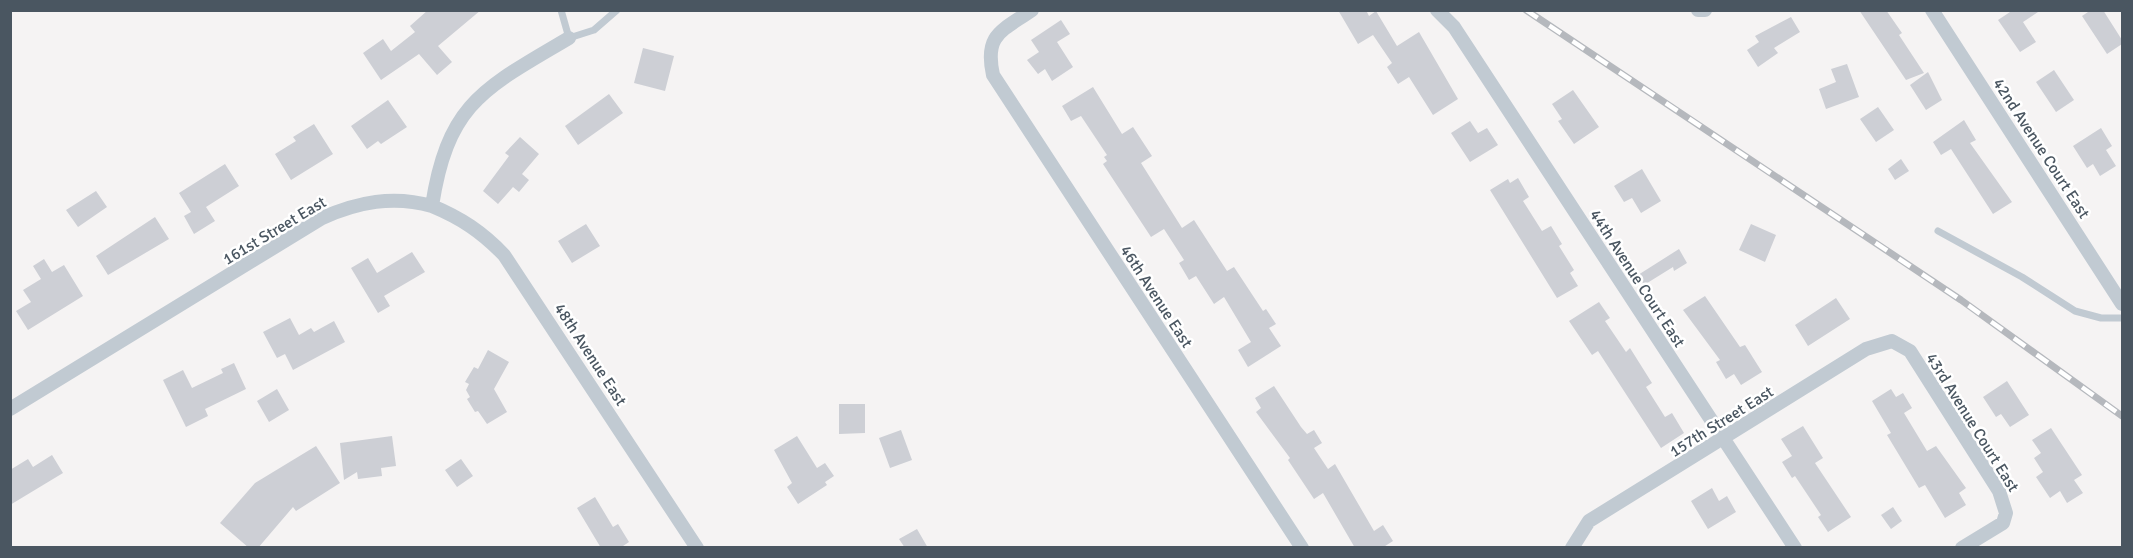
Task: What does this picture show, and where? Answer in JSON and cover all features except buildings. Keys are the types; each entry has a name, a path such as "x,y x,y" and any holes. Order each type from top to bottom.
{"street":[{"name":"46th Avenue East","path":"1032,10 997,35 990,45 993,75 1302,548"},
{"name":"44th Avenue Court East","path":"1437,10 1454,27 1795,548"},
{"path":"1698,10 1705,10"},
{"name":"42nd Avenue Court East","path":"1932,10 2122,304"},
{"path":"432,206 437,169 446,144 474,101 506,76 569,38"},
{"name":"161st Street East","path":"10,409 322,218 345,207 366,202 391,200 432,206"},
{"name":"48th Avenue East","path":"432,206 461,218 481,231 504,255 697,548"},
{"name":"157th Street East","path":"1572,548 1588,521 1724,439 1866,349 1886,341 1899,344"},
{"name":"43rd Avenue Court East","path":"1899,344 1910,351 2000,491 2006,513 2003,523 1962,548"}],"lane":[{"path":"561,10 569,38 594,30 616,10"},
{"path":"1938,231 2022,277 2076,311 2102,318 2122,318"}],"railway":[{"path":"1526,10 1961,300 2122,416"}]}
